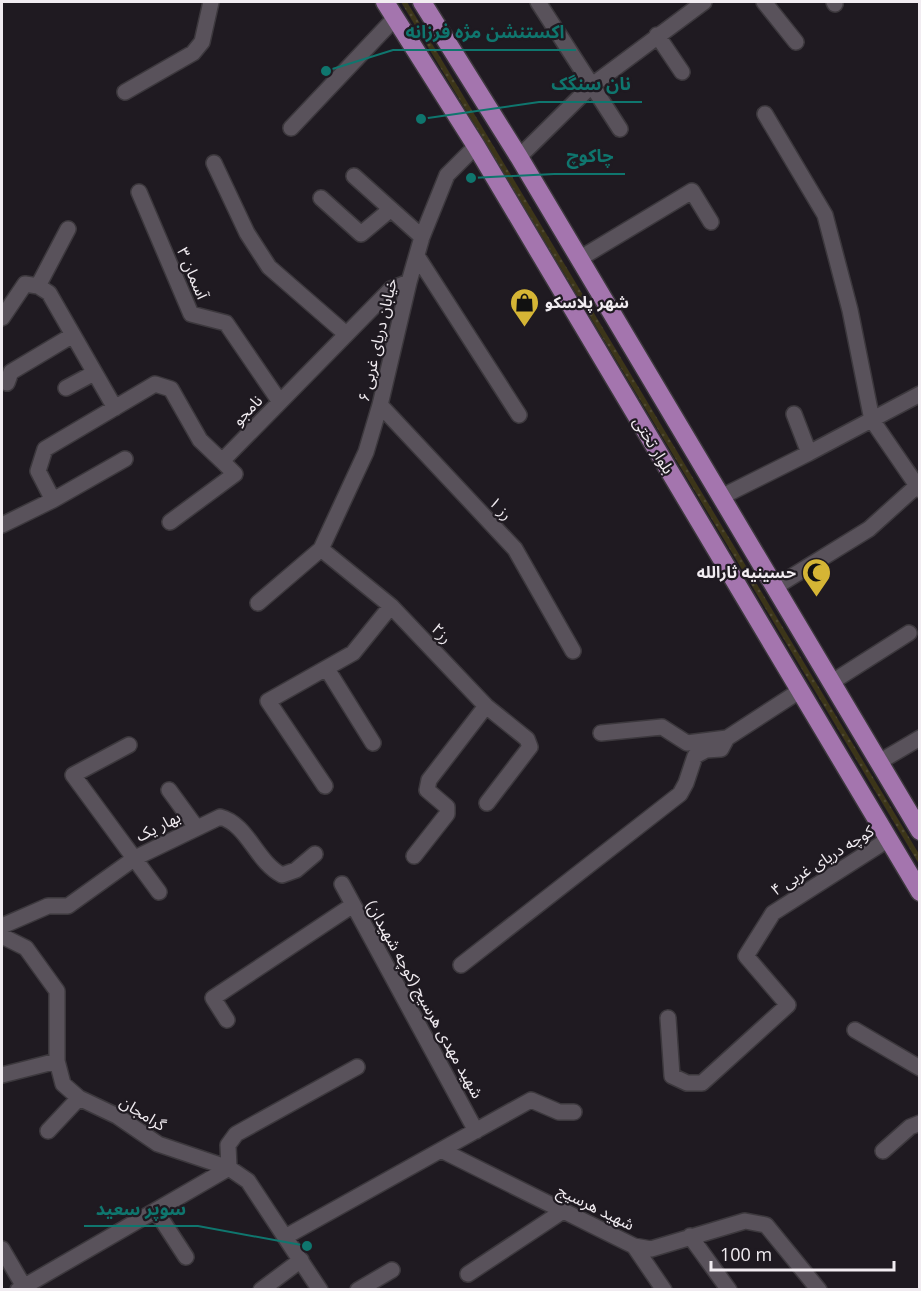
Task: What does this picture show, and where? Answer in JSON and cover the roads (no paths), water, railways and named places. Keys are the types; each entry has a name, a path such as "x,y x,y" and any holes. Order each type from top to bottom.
{"main road":[{"name":"بلوار تختی","path":"385,2 476,146 919,891"},
{"name":"بلوار تختی","path":"422,2 519,157 920,831"}],"street":[{"path":"125,92 193,53 202,42 211,2"},
{"path":"538,2 620,129"},
{"path":"519,157 591,86 704,2"},
{"path":"764,2 796,42"},
{"path":"291,128 395,18"},
{"path":"657,35 682,72"},
{"path":"765,114 825,215 850,310 872,420 919,486 869,529 775,587"},
{"name":"خیابان دریای غربی ۶","path":"321,549 366,452 422,237 447,175 476,146"},
{"path":"214,163 247,233 269,267 346,334"},
{"path":"354,176 422,237"},
{"path":"579,259 692,190 711,222"},
{"name":"آسمان ۳","path":"139,192 191,314 226,324 280,402"},
{"path":"321,198 361,234 391,209"},
{"path":"38,286 68,229"},
{"path":"417,256 519,415"},
{"name":"نامجو","path":"222,460 391,289 409,282"},
{"path":"2,318 25,284 38,286 49,293 115,408"},
{"path":"7,383 11,372 73,335"},
{"path":"66,388 94,373"},
{"path":"53,500 38,471 45,449 155,384 171,389 200,440 235,474 170,522"},
{"path":"721,496 809,453 920,394"},
{"name":"رز ۱","path":"380,405 515,549 573,651"},
{"path":"794,414 809,453"},
{"path":"2,525 53,500 125,459"},
{"path":"258,603 321,549"},
{"name":"رز۲","path":"321,549 391,606 486,706 527,739 530,747 487,803"},
{"path":"325,786 268,701 352,653 391,606"},
{"path":"832,682 909,633"},
{"path":"327,669 373,743"},
{"path":"601,733 662,727 687,743 727,738 801,690"},
{"path":"414,856 447,814 447,807 427,790 429,780 486,706"},
{"path":"461,965 680,794 695,756 706,750 721,749 727,738"},
{"path":"879,762 920,738"},
{"path":"129,745 73,776 159,892"},
{"path":"170,790 196,826"},
{"name":"بهار یک","path":"2,926 48,906 68,906 135,858 220,816 231,820 271,870 282,875 296,870 315,854"},
{"name":"کوچه دریای غربی ۴","path":"668,1018 672,1076 687,1083 702,1083 788,1005 746,956 773,913 889,839"},
{"name":"شهید مهدی هرسیج (کوچه شهیدان)","path":"342,884 476,1131"},
{"path":"227,1020 213,998 353,905"},
{"name":"گرامجان","path":"2,936 26,948 57,991 57,1061 63,1084 79,1098 117,1116 158,1144 229,1168 248,1181 320,1290"},
{"path":"855,1030 920,1068"},
{"path":"2,1075 57,1061"},
{"path":"2,1249 20,1287 229,1168 228,1145 236,1134 357,1067"},
{"path":"48,1131 79,1098"},
{"path":"285,1238 531,1100 559,1112 574,1112"},
{"path":"883,1151 910,1127 920,1123"},
{"name":"شهید هرسیج","path":"441,1150 634,1246 651,1249 746,1221 766,1225 819,1290"},
{"path":"156,1211 186,1257"},
{"path":"468,1274 563,1211"},
{"path":"690,1236 729,1290"},
{"path":"634,1246 664,1290"},
{"path":"261,1290 301,1260"},
{"path":"358,1290 392,1270"}],"place":[{"name":"اکستنشن مژه فرزانه","path":"326,71"},
{"name":"نان سنگک","path":"421,119"},
{"name":"چاکوچ","path":"471,178"},
{"name":"شهر پلاسکو","path":"524,328"},
{"name":"حسینیه ثارالله","path":"817,598"},
{"name":"سوپر سعید","path":"307,1246"}]}
